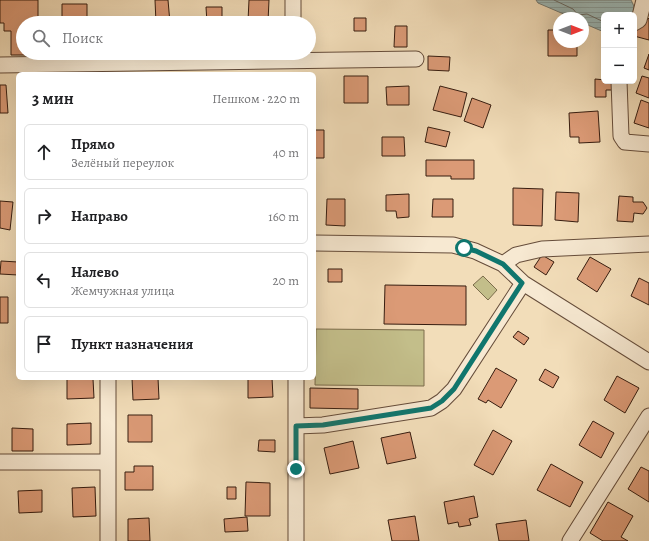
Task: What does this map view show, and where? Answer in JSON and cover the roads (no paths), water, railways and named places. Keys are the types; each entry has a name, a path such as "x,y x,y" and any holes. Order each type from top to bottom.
{"street":[{"path":"293,0 293,16"},
{"path":"637,21 644,0"},
{"path":"0,65 107,69 416,59"},
{"path":"619,84 621,136 626,142 649,144"},
{"path":"316,243 453,245 476,251 503,264 522,283 649,362"},
{"path":"503,264 516,255 542,249 649,244"},
{"path":"296,426 323,425 431,408 442,401 454,389 522,283"},
{"path":"108,380 108,541"},
{"path":"296,380 296,541"},
{"path":"570,541 649,416"},
{"path":"0,462 108,462"}],"water":[{"path":"536,0 631,0 634,9 633,12 601,12 601,31 589,26 589,12 559,12 538,3"}]}
